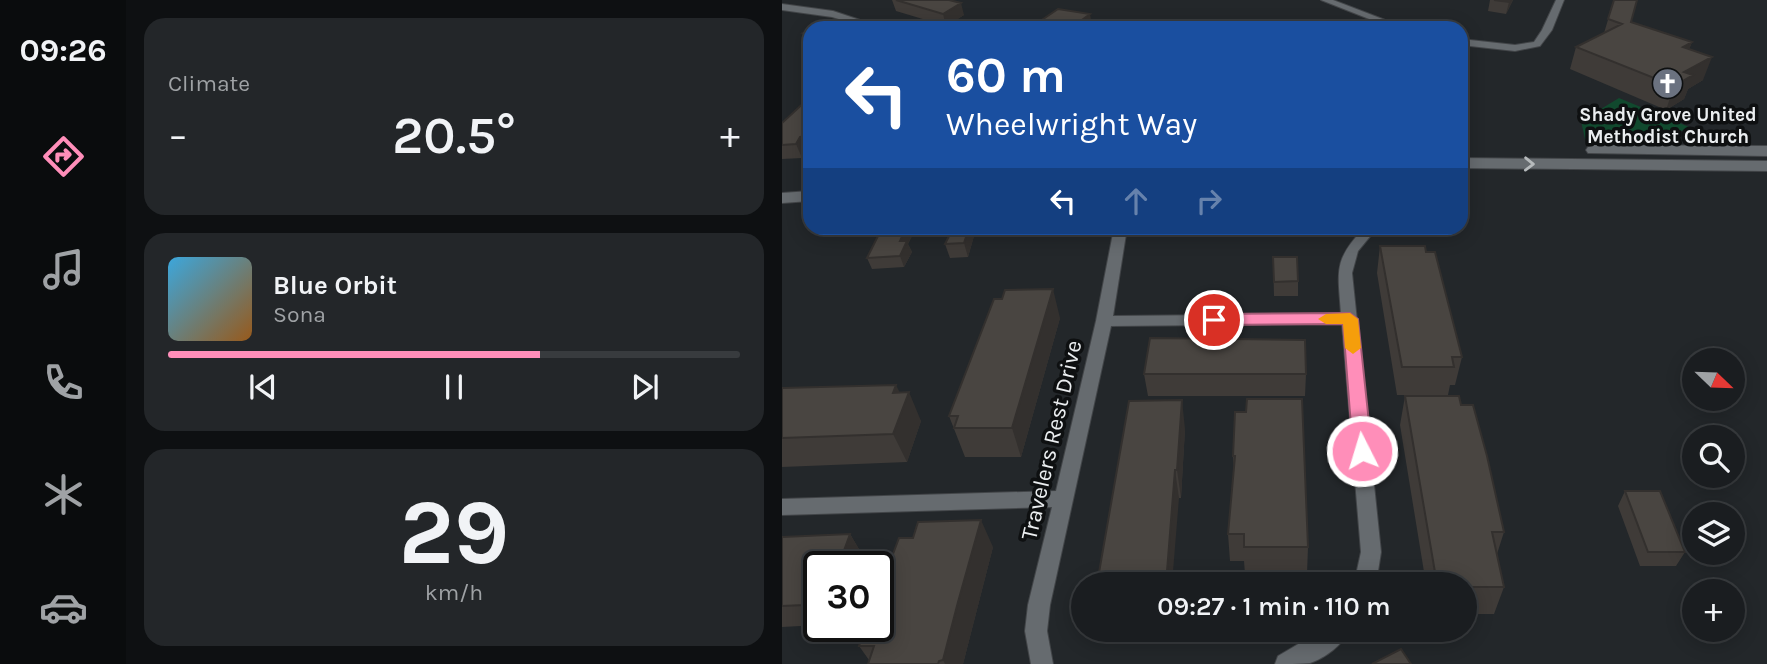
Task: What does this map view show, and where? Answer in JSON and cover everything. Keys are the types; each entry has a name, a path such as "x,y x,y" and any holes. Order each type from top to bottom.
{"main road":[{"path":"1468,149 1767,151"},
{"path":"1468,163 1767,166"},
{"path":"782,198 803,196"}],"street":[{"path":"1325,0 1382,21"},
{"path":"1468,43 1529,47 1542,41 1560,0"},
{"path":"782,7 833,14 856,21"},
{"name":"Travelers Rest Drive","path":"1042,664 1036,631 1039,605 1104,321 1119,235"},
{"path":"1365,235 1347,257 1345,272 1371,552 1367,572"},
{"path":"1104,321 1350,319"},
{"path":"782,507 1063,499"},
{"path":"1286,664 1325,642"}],"green space":[{"path":"1619,98 1689,127 1660,142 1585,139 1581,121"}],"building":[{"path":"896,0 949,0 961,3 943,14"},
{"path":"1614,0 1637,0 1631,22 1692,42 1683,47 1712,57 1684,72 1693,75 1674,86 1576,47 1622,24 1608,19"},
{"path":"1058,9 1090,14 1080,21 1040,21"},
{"path":"803,104 803,137 796,144 782,145 782,123"},
{"path":"878,235 903,235 900,241 907,241 900,256 867,258"},
{"path":"950,235 967,235 964,243 945,244"},
{"path":"1380,246 1425,246 1426,252 1435,252 1462,357 1452,357 1454,367 1402,367"},
{"path":"1273,257 1297,257 1298,281 1274,282"},
{"path":"1053,289 1012,428 954,428 958,416 949,416 994,299 1002,299 1005,290"},
{"path":"1150,338 1305,340 1306,374 1144,374"},
{"path":"896,385 893,393 909,392 893,434 782,438 782,388"},
{"path":"1405,396 1459,396 1461,405 1473,405 1504,532 1492,532 1504,587 1477,587 1477,572 1435,572"},
{"path":"1247,399 1302,399 1308,547 1244,547 1244,534 1228,534 1235,456 1235,412 1246,412"},
{"path":"1182,400 1167,572 1099,572 1129,401"},
{"path":"1625,491 1660,491 1682,545 1682,552 1648,552"},
{"path":"981,520 943,660 938,664 868,664 874,646 859,646 860,642 894,642 894,551 899,538 913,538 918,522"},
{"path":"850,534 844,551 803,551 803,605 782,606 782,537"},
{"path":"1401,649 1411,664 1372,664"}],"slow traffic":[{"path":"1326,319 1350,319 1353,348"}],"place":[{"name":"Shady Grove United Methodist Church","path":"1668,83"}],"route":[{"path":"1214,320 1350,319 1362,451"}]}
